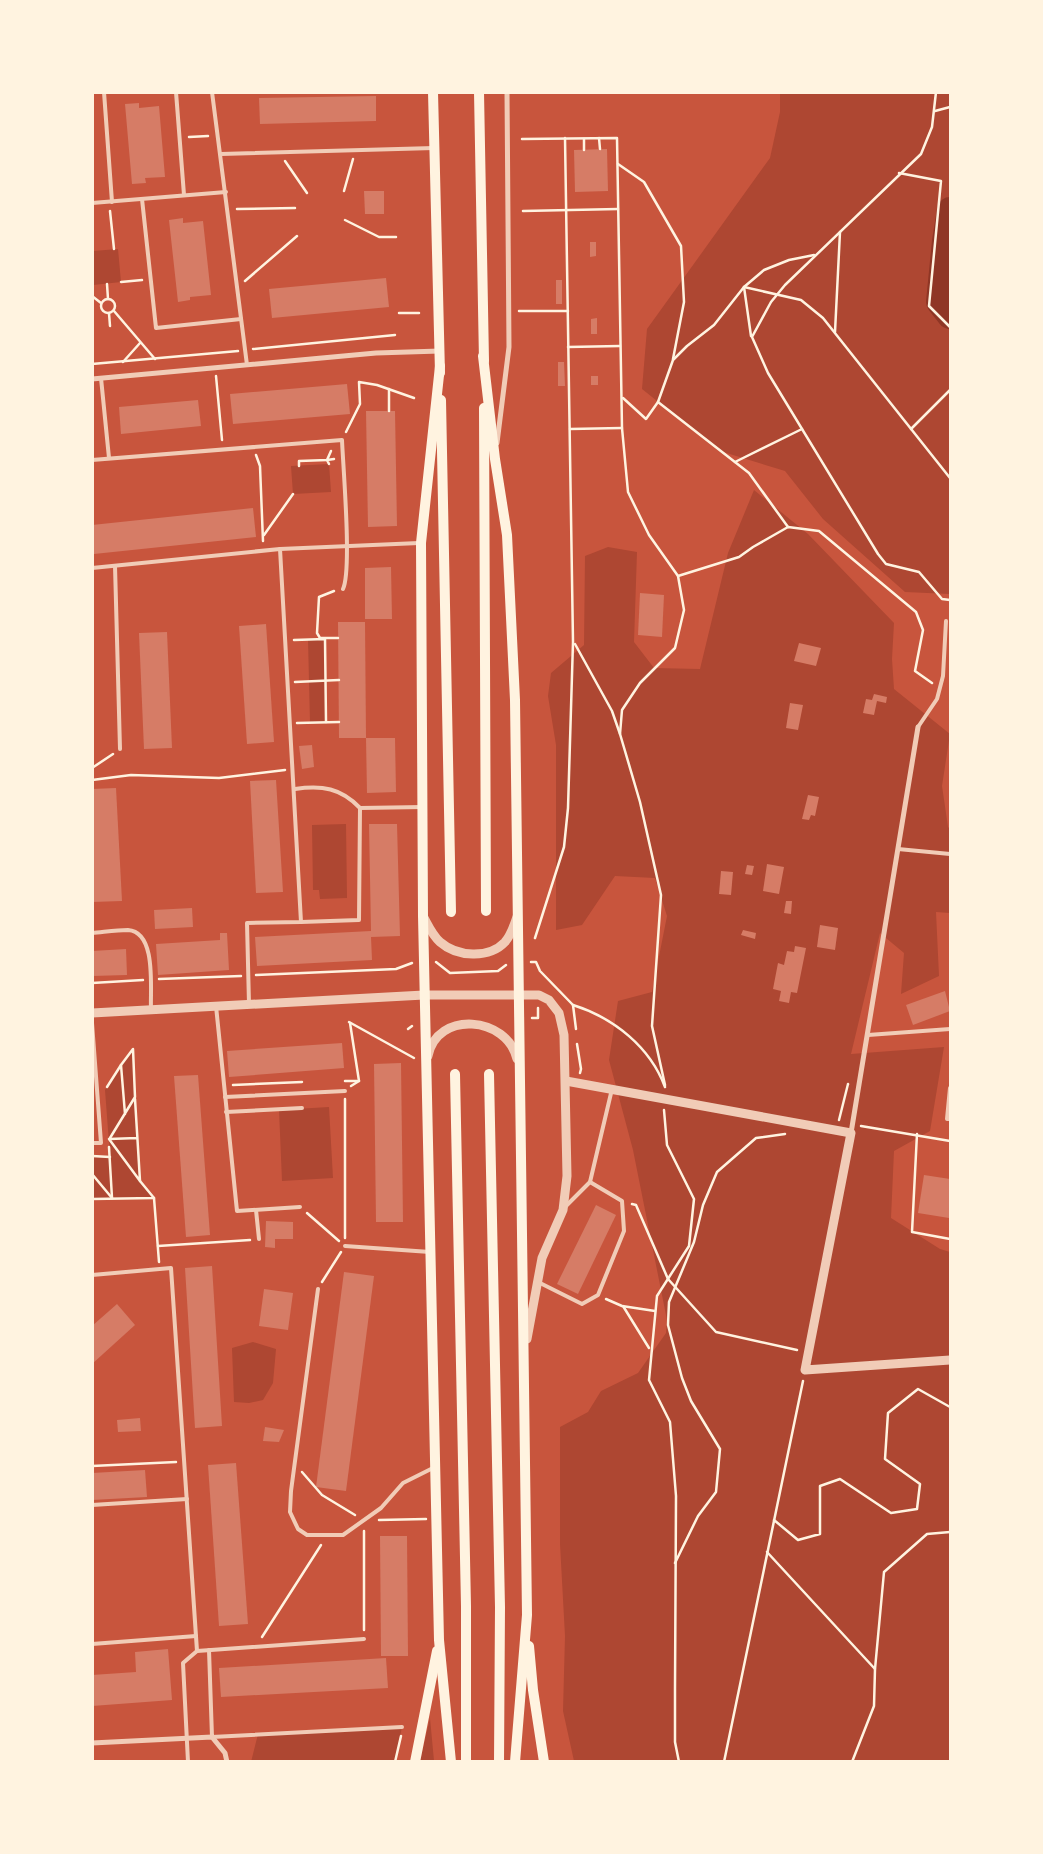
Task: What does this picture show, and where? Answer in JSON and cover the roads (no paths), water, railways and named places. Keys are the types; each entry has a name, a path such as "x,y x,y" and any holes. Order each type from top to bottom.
{"main road":[{"path":"434,92 451,912"},
{"path":"479,92 484,356 486,911"},
{"path":"484,356 495,459 507,535 515,700 527,1615 533,1690 544,1762"},
{"path":"440,366 421,543 423,916 439,1640 451,1762"},
{"path":"455,1074 466,1596 466,1762"},
{"path":"489,1074 500,1607 499,1762"},
{"path":"514,1762 527,1615"},
{"path":"415,1762 439,1640"}],"street":[{"path":"495,459 509,347 507,92"},
{"path":"92,379 376,353 440,351"},
{"path":"918,727 852,1129 805,1370 950,1360"},
{"path":"423,916 431,930 442,943 457,951 474,954 490,951 505,942 518,917"},
{"path":"92,1014 424,995 519,994 539,995 549,1000 559,1013 564,1035 567,1176 563,1210 542,1258 536,1281 524,1354"},
{"path":"426,1067 430,1049 440,1036 455,1027 472,1023 488,1026 503,1034 514,1047 519,1066"},
{"path":"566,1081 852,1129"},
{"path":"92,1743 212,1737 224,1753 227,1762"}],"lane":[{"path":"104,92 110,202"},
{"path":"176,92 184,195"},
{"path":"212,92 247,365"},
{"path":"221,154 434,148"},
{"path":"92,204 226,192"},
{"path":"142,199 156,328 242,319"},
{"path":"101,378 108,458"},
{"path":"92,460 342,440 346,546 345,582 343,588"},
{"path":"92,568 263,549 421,543"},
{"path":"280,549 295,789 300,922"},
{"path":"115,566 120,749"},
{"path":"918,727 937,699 940,688 943,676 946,621"},
{"path":"249,1004 247,923 359,920 360,808 348,796 317,786 295,789"},
{"path":"360,808 423,806"},
{"path":"898,849 950,854"},
{"path":"92,933 130,930 140,935 150,952 151,1010"},
{"path":"216,1006 237,1211 300,1207"},
{"path":"92,1023 101,1143 92,1143"},
{"path":"868,1035 950,1029"},
{"path":"950,1088 947,1119 950,1119"},
{"path":"563,1210 590,1182 612,1089"},
{"path":"225,1097 345,1090"},
{"path":"226,1112 302,1108"},
{"path":"536,1281 582,1304 598,1296 624,1231 622,1201 590,1182"},
{"path":"256,1210 259,1239"},
{"path":"345,1246 430,1252"},
{"path":"92,1276 171,1268 197,1651"},
{"path":"318,1289 294,1463 290,1512 298,1529 307,1535 344,1535 381,1508 403,1483 435,1468"},
{"path":"92,1505 187,1499"},
{"path":"92,1644 196,1636"},
{"path":"188,1762 183,1663 197,1651 364,1639"},
{"path":"209,1650 212,1737 402,1727"}],"waterway":[{"path":"950,210 939,302 950,316"}]}
